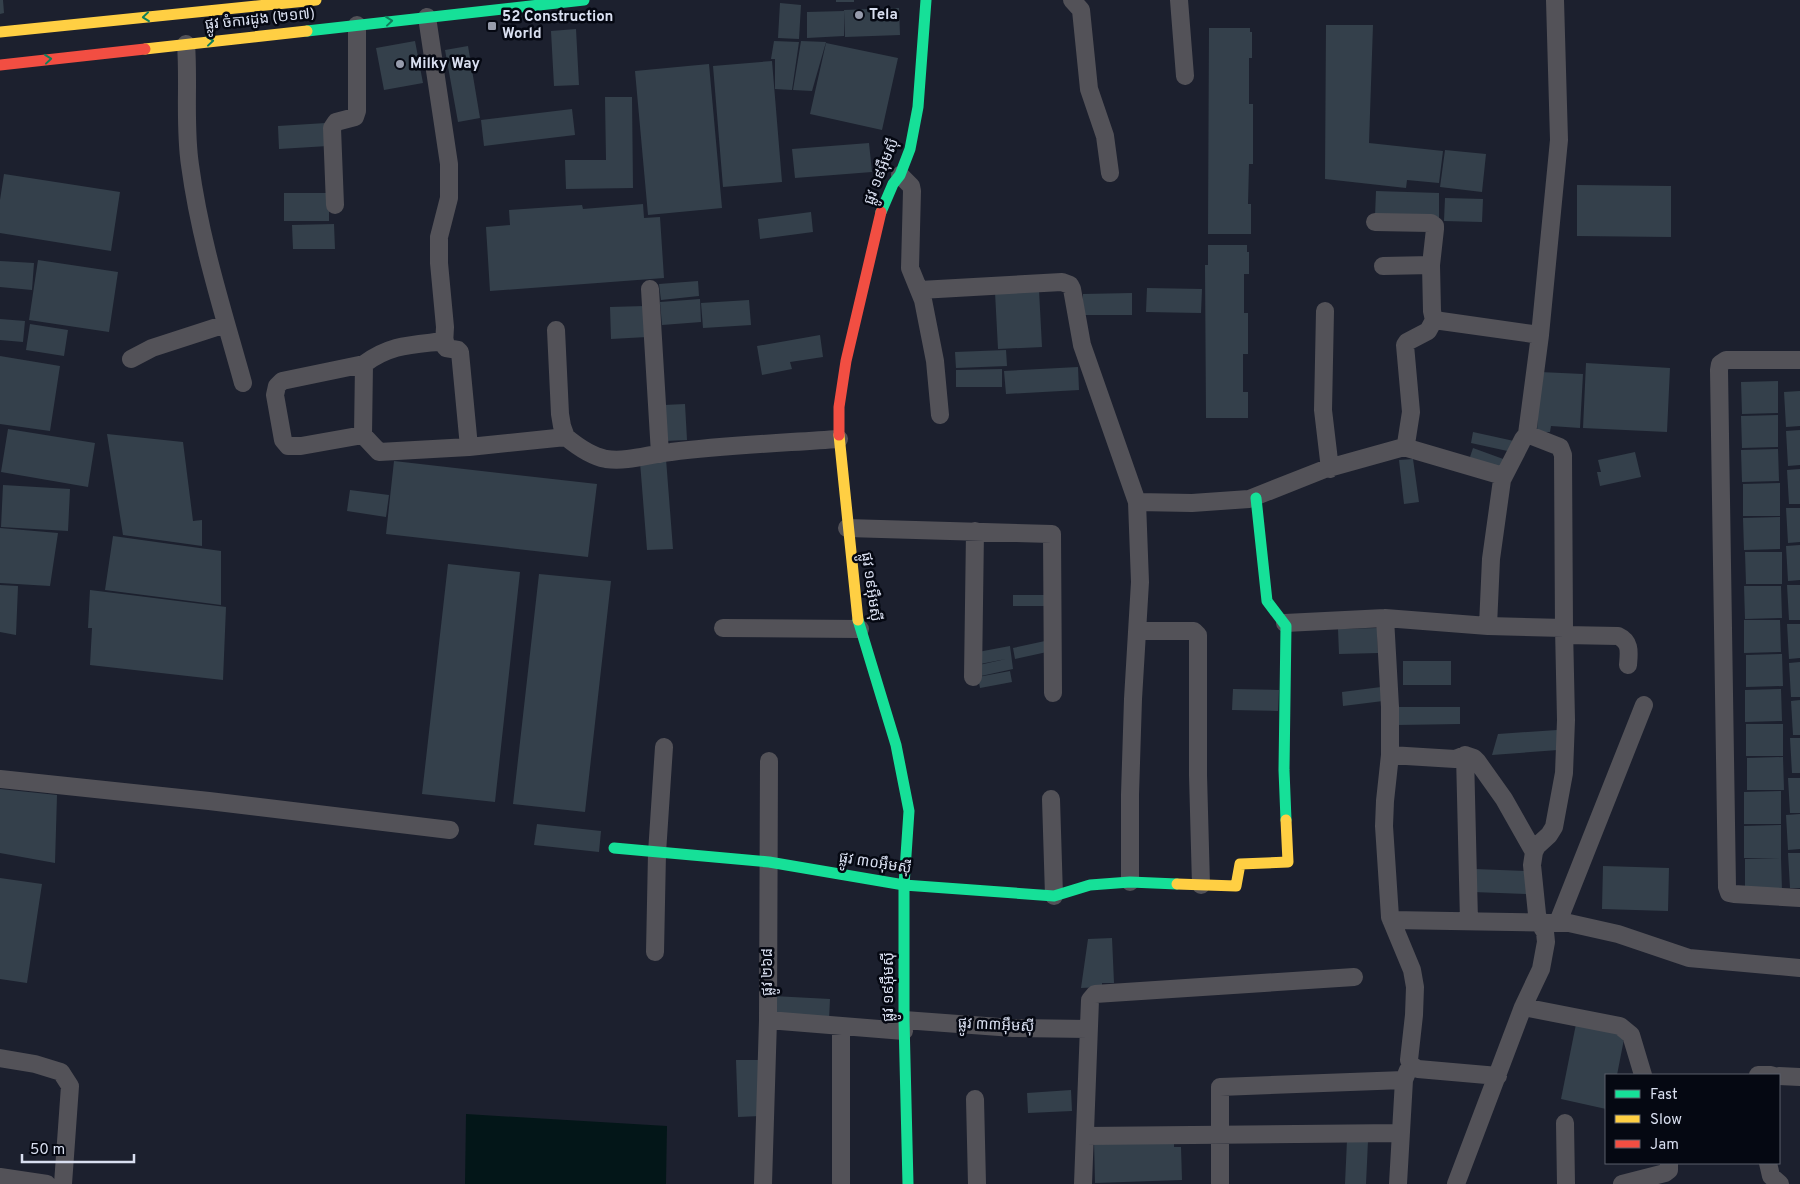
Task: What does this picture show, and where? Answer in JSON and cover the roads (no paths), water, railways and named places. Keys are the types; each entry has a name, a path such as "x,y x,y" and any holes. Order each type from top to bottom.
{"street":[{"name":"ផ្លូវ ចំការដូង (២១៧)","path":"0,32 316,0"},
{"name":"ផ្លូវ ចំការដូង (២១៧)","path":"0,65 584,0"},
{"name":"ផ្លូវ ១៩អ៊ឹមស៊ី","path":"908,1184 904,1026 904,884 908,820 907,798 896,745 856,617 839,439 839,407 855,317 881,212 893,184 900,175 910,149 918,107 926,0"},
{"path":"1072,0 1081,10 1089,89 1105,136 1110,172"},
{"path":"1179,0 1185,76"},
{"path":"1488,626 1491,559 1503,476 1527,434 1540,335 1559,140 1555,0"},
{"path":"427,17 449,164 448,198 439,237 439,263 445,327 444,342 445,347 460,352 469,447"},
{"path":"335,205 332,128 336,122 355,117 357,111 357,25"},
{"path":"186,44 189,163 196,206 208,263 243,383"},
{"path":"900,175 912,191 910,268 920,290 935,361 940,415"},
{"path":"1375,222 1433,224 1436,229 1431,265 1432,311 1434,320 1428,331 1405,343 1412,412 1404,447"},
{"path":"1383,266 1431,265"},
{"path":"920,290 1062,282 1070,285 1072,289 1082,345 1137,502 1140,582 1130,786 1130,882"},
{"path":"650,290 660,454"},
{"path":"1325,311 1323,410 1330,469"},
{"path":"1434,320 1540,335"},
{"path":"131,359 152,348 226,324"},
{"path":"556,330 562,426 566,437 586,451 606,458 630,459 660,454 839,439"},
{"path":"363,435 301,446 288,446 283,440 275,396 277,386 282,381 364,364 377,354 399,346 444,342"},
{"path":"1800,360 1726,360 1720,364 1719,370 1727,887 1729,893 1734,894 1800,898"},
{"path":"364,364 363,435 381,452 469,447 566,437"},
{"path":"1456,1184 1523,1007 1541,969 1546,937 1539,922 1536,908 1532,865 1537,846 1554,826 1564,773 1566,720 1564,455 1560,446 1527,434"},
{"path":"1137,502 1192,503 1249,500 1330,469 1404,447 1503,476"},
{"path":"1256,498 1267,601 1285,623 1385,618 1618,636 1624,639 1629,646 1628,665"},
{"path":"848,528 1052,534 1053,693"},
{"path":"973,677 975,531"},
{"path":"1385,618 1390,707 1390,755 1384,826 1391,920 1414,979 1414,1014 1400,1132 1398,1184"},
{"name":"ផ្លូវ ៣០អ៊ឹមស៊ី","path":"614,848 769,862 904,884 1054,896 1090,885 1130,882 1236,886 1240,864 1288,862 1284,770 1285,623"},
{"path":"723,628 860,629"},
{"path":"1137,631 1194,630 1198,635 1198,775 1201,885"},
{"path":"1558,922 1644,705"},
{"path":"655,952 657,852 664,747"},
{"path":"1390,755 1455,759 1465,755 1474,758 1504,799 1534,852"},
{"path":"1465,755 1468,920"},
{"name":"ផ្លូវ ២៦៨","path":"763,1184 768,1020 769,761"},
{"path":"0,779 217,802 450,830"},
{"path":"1051,799 1054,896"},
{"path":"1391,920 1570,923 1618,934 1689,958 1800,968"},
{"path":"1082,1184 1088,1029 1090,1000 1094,994 1354,977"},
{"path":"1523,1007 1620,1026 1631,1036 1643,1074"},
{"name":"ផ្លូវ ៣៣អ៊ឹមស៊ី","path":"768,1020 842,1027 904,1026 1088,1029"},
{"path":"840,1184 842,1027"},
{"path":"0,1058 35,1064 61,1072 70,1086 63,1184"},
{"path":"1220,1184 1219,1089 1222,1086 1407,1072 1418,1069 1498,1076"},
{"path":"1780,1076 1800,1077"},
{"path":"975,1099 977,1184"},
{"path":"1565,1124 1566,1184"},
{"path":"1085,1136 1400,1132"},
{"path":"1622,1184 1665,1172 1669,1170 1669,1164"},
{"path":"1768,1164 1771,1176 1780,1184"},
{"path":"0,1177 47,1184"}],"place":[{"name":"Tela","path":"859,15"},
{"name":"52 Construction World","path":"492,26"},
{"name":"Milky Way","path":"400,64"}]}
